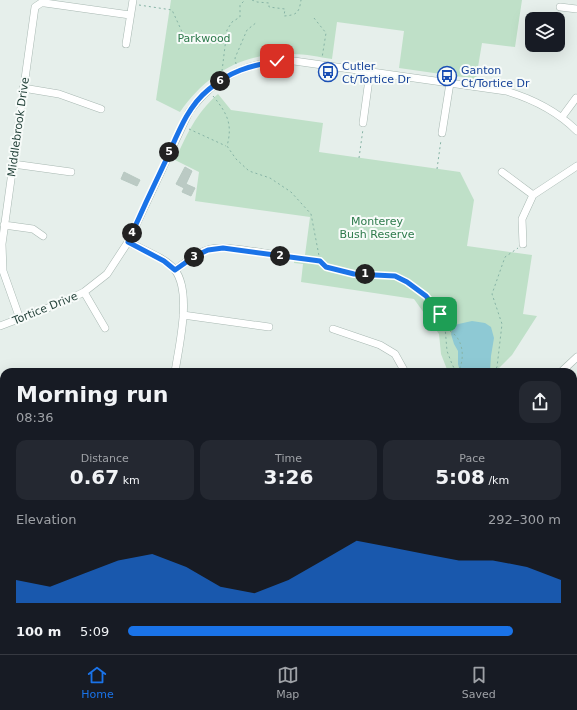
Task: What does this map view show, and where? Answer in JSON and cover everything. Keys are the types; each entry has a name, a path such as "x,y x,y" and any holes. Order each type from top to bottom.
{"street":[{"path":"126,44 132,2"},
{"name":"Middlebrook Drive","path":"20,318 3,270 2,244 34,11 37,5 45,3 130,16"},
{"path":"560,7 577,9"},
{"name":"Tortice Drive","path":"0,326 66,302 84,292 107,274 128,242 189,112 207,90 231,74 253,65 277,61 294,61 506,91 532,100 562,117 577,131"},
{"path":"363,123 370,72"},
{"path":"442,133 450,83"},
{"path":"23,88 59,94 101,109"},
{"path":"562,117 576,98"},
{"path":"13,164 71,172"},
{"path":"523,244 522,219 533,195 577,166"},
{"path":"502,172 533,195"},
{"path":"4,226 33,229 43,236"},
{"path":"128,242 164,261 175,270 183,289 184,305 176,368"},
{"path":"175,270 195,256 208,250 223,248 284,256"},
{"path":"84,292 106,328"},
{"path":"183,315 268,326"},
{"path":"333,329 380,345 395,354 403,368"},
{"path":"565,368 577,357"}],"path":[{"path":"222,71 227,30 232,22 240,18 240,5 245,0"},
{"path":"252,0 269,3 269,6 285,9 284,16 296,14 301,0"},
{"path":"132,2 172,10 184,36 192,38"},
{"path":"314,18 326,34 322,58"},
{"path":"236,64 235,58 247,30 257,22"},
{"path":"213,96 224,109 229,123 230,136 227,146"},
{"path":"359,158 363,123"},
{"path":"188,129 227,146 236,159 249,171 270,178 291,192 312,214 320,261 326,267 354,274 395,276 407,282 426,296 440,314 445,327 447,351 454,368"},
{"path":"437,169 442,133"},
{"path":"496,368 502,324 492,294 505,257 523,244"},
{"path":"284,256 320,261"},
{"path":"445,327 456,336 462,352 462,365 460,368"}],"green space":[{"name":"Parkwood","path":"171,0 522,0 515,47 482,43 476,79 399,68 404,31 337,22 332,59 302,54 275,54 243,61 228,68 202,86 180,112 156,100"},
{"name":"Monterey Bush Reserve","path":"218,94 231,110 323,123 319,152 460,172 474,200 467,246 532,255 523,314 537,316 512,355 499,368 446,368 441,354 439,334 414,299 301,282 303,264 294,263 295,254 305,255 310,217 195,201 199,172 175,160 198,116 210,101"}],"water":[{"path":"472,321 485,323 491,327 494,338 490,368 459,368 458,351 451,334 454,325"}],"building":[{"path":"185,167 192,171 186,184 195,188 191,196 182,192 184,188 176,184"},
{"path":"124,172 140,180 137,186 121,179"}],"place":[{"name":"Cutler Ct/Tortice Dr","path":"328,72"},
{"name":"Ganton Ct/Tortice Dr","path":"447,76"}],"route":[{"path":"277,61 253,65 231,74 207,90 198,100 189,112 176,137 128,242 164,261 175,270 195,256 208,250 223,248 320,261 326,267 354,274 395,276 407,282 426,296 440,314"}]}
